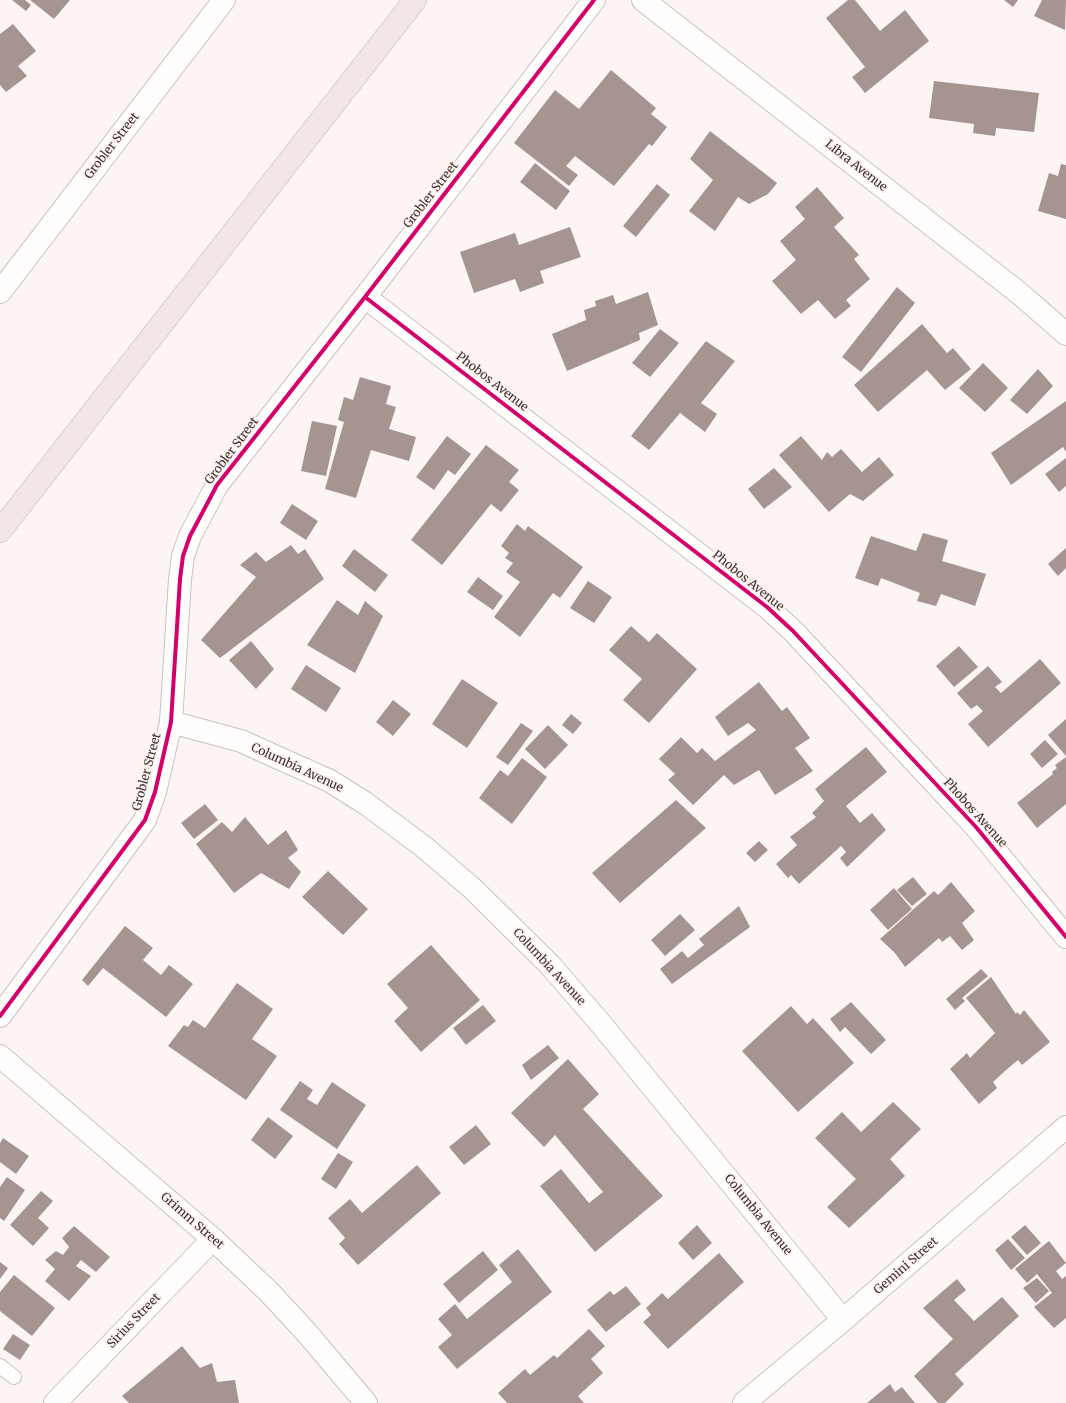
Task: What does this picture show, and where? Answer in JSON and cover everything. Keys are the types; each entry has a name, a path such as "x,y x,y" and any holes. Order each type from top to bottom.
{"main road":[{"path":"0,531 415,0"}],"street":[{"name":"Grobler Street","path":"0,292 224,0"},
{"name":"Grobler Street","path":"0,1016 145,820 155,792 171,722 180,579 183,556 190,536 217,485 365,297 594,0"},
{"name":"Libra Avenue","path":"643,0 1013,288 1066,334"},
{"name":"Phobos Avenue","path":"365,297 767,607 793,631 976,827 1066,937"},
{"name":"Columbia Avenue","path":"171,722 241,741 330,781 366,803 418,842 473,888 550,965 602,1024 843,1320"},
{"name":"Grimm Street","path":"0,1056 213,1239 275,1298 366,1403"},
{"name":"Gemini Street","path":"744,1403 843,1320 1066,1126"},
{"name":"Sirius Street","path":"55,1403 213,1239"}],"lane":[{"path":"0,1366 14,1377"}],"building":[{"path":"12,0 25,0 31,5 26,11"},
{"path":"30,0 70,0 54,19"},
{"path":"848,0 855,0 880,31 905,10 929,41 865,93 852,77 865,67 826,18"},
{"path":"1004,0 1018,0 1013,7"},
{"path":"1042,0 1066,0 1065,30 1034,16"},
{"path":"13,24 36,51 18,66 27,76 6,92 0,85 0,34"},
{"path":"611,70 656,108 651,114 667,127 652,146 649,144 614,186 575,156 566,166 578,175 569,186 514,143 555,90 579,109"},
{"path":"934,81 1039,93 1034,132 996,128 995,136 973,133 974,124 929,118"},
{"path":"710,131 777,183 768,194 749,204 738,197 715,231 689,211 713,180 690,159"},
{"path":"535,163 570,191 556,210 520,182"},
{"path":"1061,164 1066,165 1066,219 1038,211 1049,173 1058,176"},
{"path":"657,184 670,195 636,237 623,226"},
{"path":"817,187 844,218 834,227 859,255 854,259 870,279 846,300 851,306 835,319 818,300 801,314 772,281 796,260 780,241 805,219 795,207"},
{"path":"570,227 581,257 540,271 544,283 520,292 515,279 474,293 460,252 515,233 519,245"},
{"path":"897,287 915,303 861,372 842,357"},
{"path":"648,292 658,325 639,333 640,340 567,371 552,334 586,320 584,310 596,306 595,301 613,295 616,304"},
{"path":"922,324 947,353 953,348 971,369 945,390 927,370 878,412 854,385"},
{"path":"660,329 679,343 650,377 632,363"},
{"path":"706,341 735,361 701,403 717,414 705,432 680,413 649,450 631,436"},
{"path":"983,363 1008,388 985,412 959,388"},
{"path":"1038,369 1053,386 1027,414 1010,400"},
{"path":"360,377 391,386 386,404 396,407 389,429 416,437 409,461 371,450 356,498 325,489 344,422 338,420 344,397 353,400"},
{"path":"1066,401 1066,452 1063,447 1011,485 991,453"},
{"path":"312,421 337,426 326,476 301,471"},
{"path":"447,436 471,454 455,475 448,470 434,490 416,477"},
{"path":"801,436 822,460 827,452 832,457 841,449 862,472 879,457 894,475 863,501 850,494 829,512 779,455"},
{"path":"486,445 519,470 509,482 519,490 501,512 491,504 442,565 411,540"},
{"path":"1066,458 1066,486 1059,492 1045,474"},
{"path":"774,468 792,487 764,509 748,489"},
{"path":"292,504 318,521 306,540 280,523"},
{"path":"517,524 525,531 528,526 583,567 560,598 553,593 520,637 494,617 520,582 506,572 513,563 505,558 509,553 501,546"},
{"path":"923,533 948,540 942,561 986,574 975,606 941,594 936,606 917,601 920,593 881,578 878,586 855,578 871,536 916,551"},
{"path":"291,545 298,554 305,549 324,579 220,658 201,640 256,577 240,565 256,552 266,562"},
{"path":"1066,548 1066,568 1058,576 1048,564"},
{"path":"354,549 388,575 375,592 342,566"},
{"path":"478,577 503,596 493,610 467,592"},
{"path":"588,581 612,597 594,623 570,608"},
{"path":"337,600 358,615 365,601 383,616 355,673 307,645"},
{"path":"631,626 649,642 657,633 697,669 649,723 623,700 642,679 609,650"},
{"path":"251,641 274,669 256,689 229,660"},
{"path":"959,646 978,667 954,687 936,666"},
{"path":"1040,659 1061,683 988,747 968,724 983,711 977,705 971,709 957,693 988,666 1002,682 995,687 1001,693"},
{"path":"306,665 341,688 326,712 291,689"},
{"path":"462,679 498,703 467,748 432,724"},
{"path":"759,682 782,711 787,707 810,738 795,748 813,771 775,795 759,770 734,785 724,775 693,805 668,780 675,774 659,759 681,737 697,753 702,748 715,761 756,730 748,723 728,736 715,717"},
{"path":"393,700 411,714 393,736 376,722"},
{"path":"571,714 582,723 573,734 562,725"},
{"path":"1066,719 1066,756 1048,735"},
{"path":"521,723 533,731 508,765 496,757"},
{"path":"548,725 568,745 545,769 525,749"},
{"path":"1045,740 1058,754 1042,768 1030,754"},
{"path":"866,747 887,772 846,806 860,823 872,813 886,830 847,867 840,858 846,852 841,846 799,884 791,875 788,878 776,864 797,845 790,837 816,817 812,813 824,801 815,789"},
{"path":"1066,757 1066,804 1037,828 1017,803 1053,774 1052,772 1057,768 1055,765"},
{"path":"522,758 547,777 512,824 479,798 500,770 508,776"},
{"path":"676,800 706,828 620,903 592,873"},
{"path":"205,804 218,820 194,839 181,823"},
{"path":"245,817 268,845 286,830 298,850 288,858 301,872 289,889 261,873 234,893 196,844 222,822 232,832"},
{"path":"759,841 768,850 755,862 746,853"},
{"path":"328,871 368,909 343,935 302,897"},
{"path":"913,877 927,894 912,906 897,890"},
{"path":"951,882 975,911 962,923 974,940 962,950 950,936 942,942 939,938 905,967 895,953 880,939 934,891 938,895"},
{"path":"894,888 912,909 888,930 870,910"},
{"path":"739,906 750,927 672,984 660,969 682,951 688,958 704,945 699,939"},
{"path":"680,914 695,930 665,956 651,940"},
{"path":"125,926 153,948 143,960 161,975 169,965 193,984 166,1017 103,968 88,986 82,980"},
{"path":"431,945 480,1000 421,1052 394,1021 408,1008 387,984"},
{"path":"981,969 988,976 962,998 965,1001 955,1010 946,999"},
{"path":"991,977 1016,1014 1017,1012 1020,1015 1024,1010 1050,1042 1022,1065 1018,1060 1005,1071 993,1082 997,1088 979,1104 950,1069 967,1053 970,1058 995,1033 966,998"},
{"path":"237,983 273,1009 252,1039 277,1056 246,1100 168,1046 184,1025 188,1027 193,1020 205,1028"},
{"path":"851,1002 886,1040 871,1054 845,1027 840,1032 830,1019"},
{"path":"483,1005 496,1021 466,1045 453,1028"},
{"path":"791,1006 807,1024 813,1018 854,1063 798,1112 742,1051"},
{"path":"548,1045 559,1058 531,1080 522,1065"},
{"path":"568,1059 599,1094 583,1109 663,1196 595,1252 540,1186 561,1169 589,1203 603,1192 555,1135 544,1147 511,1113"},
{"path":"300,1081 313,1090 307,1099 317,1105 332,1082 366,1105 337,1149 280,1110"},
{"path":"893,1102 921,1129 890,1159 905,1176 849,1228 827,1207 856,1179 815,1138 842,1112 861,1132"},
{"path":"268,1117 293,1136 275,1159 251,1140"},
{"path":"476,1125 491,1144 464,1165 449,1147"},
{"path":"3,1138 29,1156 16,1174 0,1162 0,1143"},
{"path":"338,1153 353,1162 336,1189 321,1179"},
{"path":"417,1165 441,1193 358,1265 339,1244 345,1238 328,1218 350,1199 362,1213"},
{"path":"7,1177 25,1190 4,1221 0,1218 0,1187"},
{"path":"41,1191 53,1201 38,1218 49,1228 33,1246 10,1225"},
{"path":"697,1225 712,1243 693,1260 678,1243"},
{"path":"1025,1225 1041,1243 1027,1255 1011,1237"},
{"path":"74,1226 110,1257 96,1272 81,1260 76,1266 91,1276 69,1301 45,1281 55,1269 45,1260 56,1251 63,1255 69,1247 62,1238"},
{"path":"1008,1239 1025,1258 1011,1270 995,1250"},
{"path":"1049,1241 1066,1263 1056,1271 1062,1279 1066,1276 1066,1318 1054,1328 1034,1307 1052,1293 1037,1274 1027,1283 1015,1269"},
{"path":"518,1249 552,1292 457,1369 438,1347 452,1335 438,1319 455,1304 467,1319 512,1282 499,1265"},
{"path":"483,1251 498,1270 459,1303 443,1284"},
{"path":"719,1253 744,1282 668,1349 643,1322 651,1315 646,1308 662,1293 668,1299"},
{"path":"0,1262 8,1268 0,1279"},
{"path":"14,1275 55,1308 32,1336 0,1311 0,1292"},
{"path":"1037,1278 1049,1291 1036,1303 1023,1288"},
{"path":"957,1279 966,1290 954,1300 974,1321 1002,1297 1019,1316 955,1374 964,1384 945,1403 938,1403 914,1376 953,1339 923,1308"},
{"path":"626,1286 641,1304 606,1332 587,1310 610,1291 614,1295"},
{"path":"589,1329 605,1346 591,1359 603,1373 578,1396 584,1403 507,1403 498,1393 525,1369 530,1375 554,1355 557,1358"},
{"path":"13,1334 30,1345 20,1360 3,1349"},
{"path":"182,1346 200,1368 212,1363 217,1382 235,1380 239,1403 129,1403 122,1396"},
{"path":"890,1384 895,1392 902,1387 915,1403 867,1403"}],"cycle path":[{"path":"0,1016 145,820 155,792 171,722 180,579 183,556 190,536 217,485 365,297 594,0"},
{"path":"365,297 767,607 793,631 976,827 1066,937"}]}
